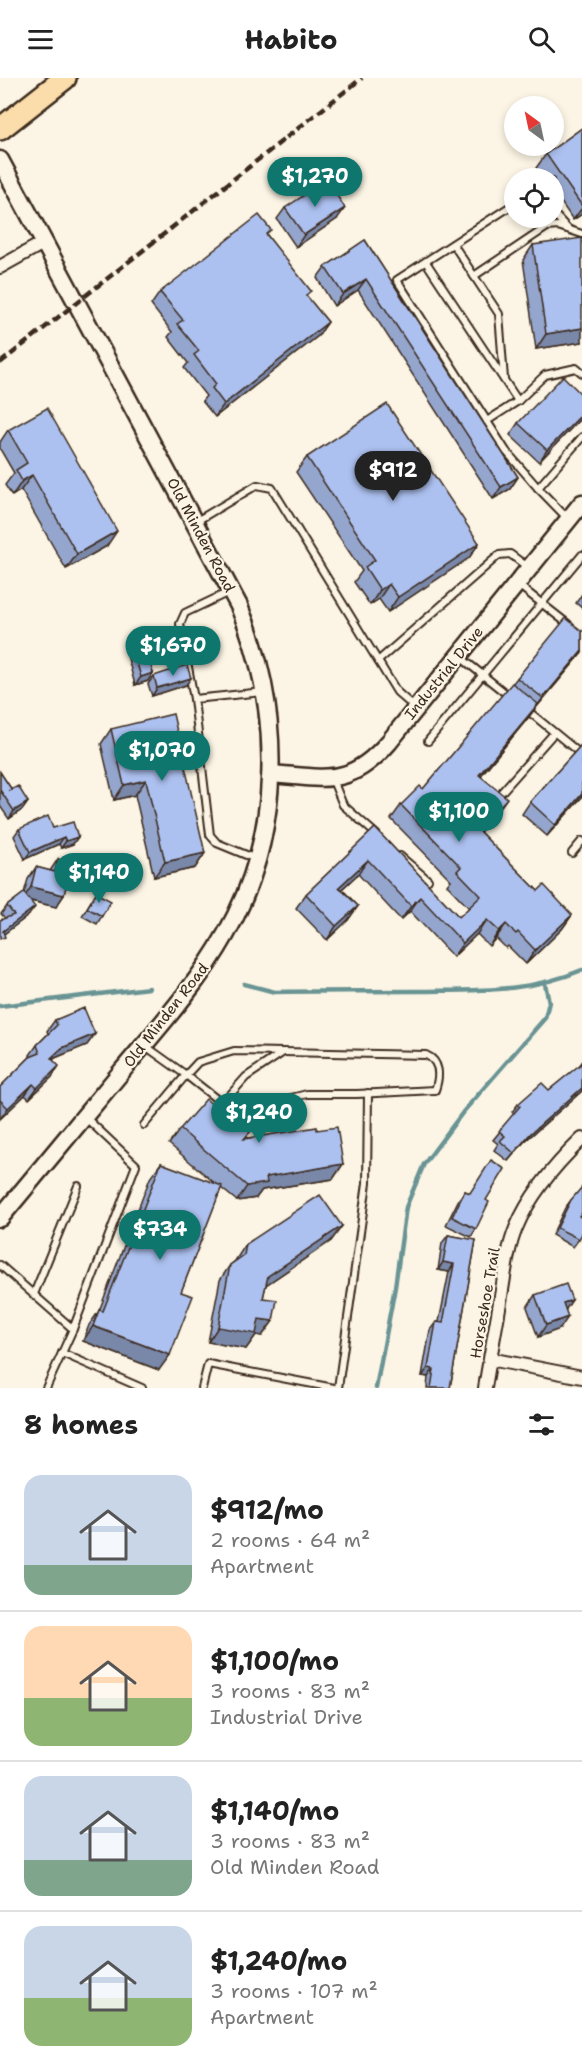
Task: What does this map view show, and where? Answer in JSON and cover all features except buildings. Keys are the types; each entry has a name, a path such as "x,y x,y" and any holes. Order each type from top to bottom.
{"highway":[{"path":"0,129 65,78"}],"main road":[{"name":"Old Minden Road","path":"0,160 231,591 250,634 265,691 270,727 271,774 266,822 256,859 242,903 218,948 144,1045 0,1218"},
{"name":"Industrial Drive","path":"271,774 332,778 355,771 371,760 582,503"}],"street":[{"path":"0,267 43,243"},
{"name":"Horseshoe Trail","path":"485,1388 506,1262 517,1228 533,1197 548,1176 582,1139"},
{"path":"490,1359 582,1377"}],"lane":[{"path":"504,211 397,280 506,451 569,520"},
{"path":"474,276 547,226 558,226 582,234"},
{"path":"564,226 567,229"},
{"path":"453,244 499,314 504,380"},
{"path":"426,262 518,401"},
{"path":"487,422 518,401 545,375 576,368 582,373"},
{"path":"538,488 582,437"},
{"path":"194,522 257,484 272,488 397,692 416,708"},
{"path":"378,661 499,555 510,554 529,568"},
{"path":"428,741 582,555"},
{"path":"517,583 574,629"},
{"path":"231,591 185,613 180,624 194,699 210,835 217,843 256,859"},
{"path":"458,655 582,755"},
{"path":"194,699 265,691"},
{"path":"499,795 554,733"},
{"path":"332,778 343,806 386,843"},
{"path":"572,853 582,841"},
{"path":"394,850 429,880"},
{"path":"144,1045 234,1113"},
{"path":"144,1125 198,1062 234,1052 426,1055 433,1058 437,1066 439,1079 435,1090 307,1094 291,1098 271,1109 255,1124 242,1118"},
{"path":"222,1104 246,1077 282,1053"},
{"path":"201,1388 208,1364 336,1388 367,1183 368,1093"},
{"path":"47,1388 73,1329 136,1165 84,1116"},
{"path":"34,1294 78,1186"},
{"path":"0,1265 73,1329"},
{"path":"62,1353 142,1388"}],"waterway":[{"path":"244,984 275,992 481,990 542,983 582,970"},
{"path":"376,1388 395,1287 406,1207 424,1164 463,1112 545,1018 549,1002 545,984"},
{"path":"0,1006 149,988"}],"railway":[{"path":"0,363 362,78"}]}
